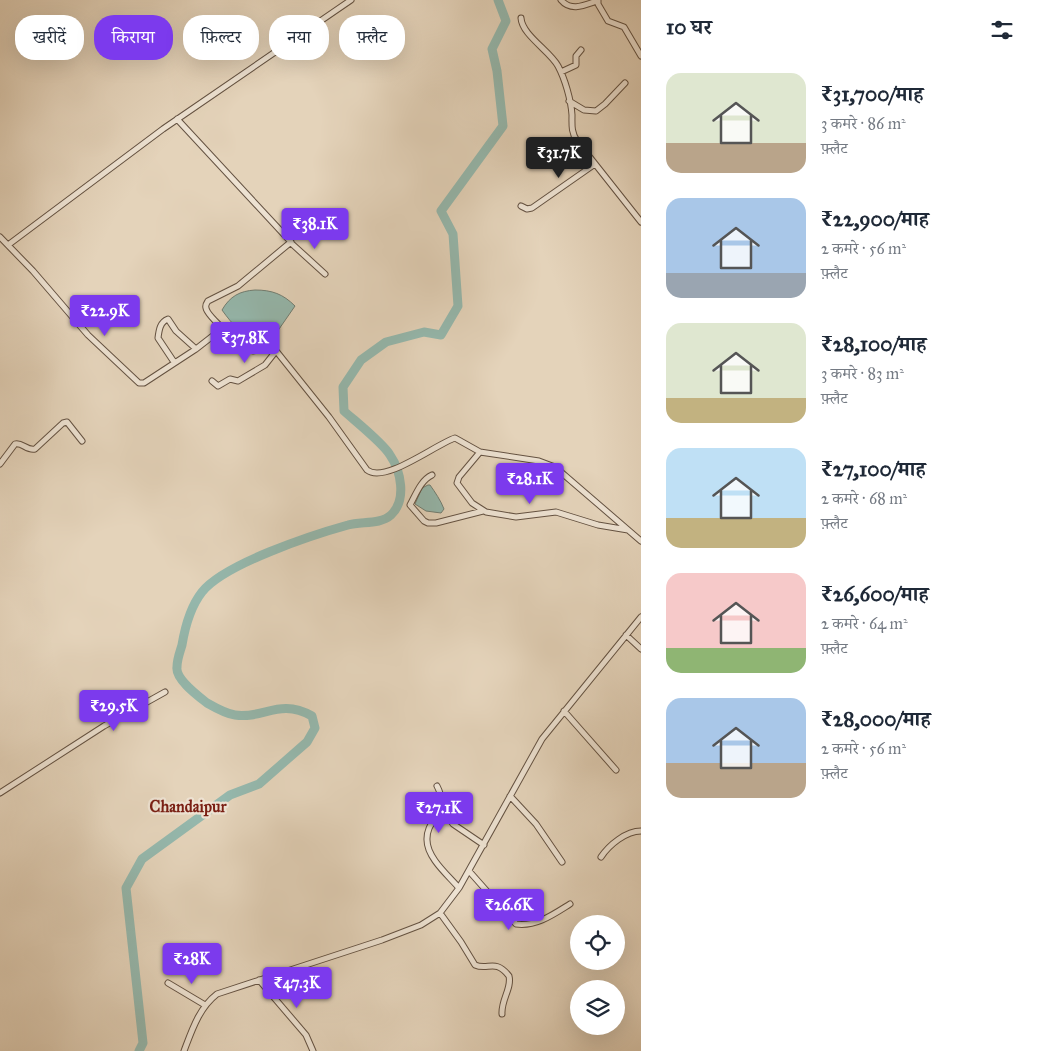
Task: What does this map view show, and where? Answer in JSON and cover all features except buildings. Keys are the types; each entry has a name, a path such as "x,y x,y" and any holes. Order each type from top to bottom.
{"street":[{"path":"8,245 177,119 351,0"},
{"path":"561,0 565,4 574,7 598,0 608,21 624,27 628,31 641,56"},
{"path":"521,18 524,27 556,62 561,72 569,101 573,135 641,222"},
{"path":"561,72 576,65 576,56 580,50"},
{"path":"569,101 584,110 596,111 606,104 625,83"},
{"path":"177,119 290,238 291,242 325,274"},
{"path":"521,206 527,209 532,208 595,164"},
{"path":"635,215 641,210"},
{"path":"0,238 34,271 88,335 136,382 144,383 196,349 223,328"},
{"path":"291,242 238,286 208,301 206,310 223,328 249,350 258,351 268,344 276,351 329,417 367,470 376,474 402,466 455,438 480,452 539,461 555,467 641,541"},
{"path":"174,362 158,338 160,327 166,320 168,319 176,331 196,349"},
{"path":"212,381 218,386 230,379 238,380 265,365 276,351"},
{"path":"0,464 14,444 18,443 30,450 35,449 63,422 67,422 71,426 82,441"},
{"path":"480,452 459,477 457,483 472,503 484,511 516,517 556,512 598,525 628,530"},
{"path":"432,475 427,477 418,489 416,497 410,505 424,521 436,523 484,511"},
{"path":"184,1051 205,1005 217,994 422,925 440,914 459,888 484,845 531,755 564,711 641,617"},
{"path":"626,635 641,649"},
{"path":"0,793 104,726 165,692"},
{"path":"564,711 616,770"},
{"path":"437,786 441,797 441,808 431,826 427,840 432,854 459,888"},
{"path":"510,796 536,824 562,862"},
{"path":"441,808 453,824 484,845"},
{"path":"601,857 619,840 634,831 641,831"},
{"path":"469,871 516,924 539,922 570,904"},
{"path":"440,914 475,965 497,966 509,976 509,984 502,1003 502,1014"},
{"path":"258,980 306,1035 314,1051"},
{"path":"168,982 205,1005"}],"water":[{"path":"255,290 277,294 286,298 295,306 277,332 261,344 239,330 222,310 228,301 236,295"},
{"path":"430,485 443,506 444,509 441,513 426,511 415,504 422,488"}],"waterway":[{"path":"139,1051 143,1043 126,888 142,859 230,795 259,784 307,742 315,728 312,716 300,711 281,709 255,714 235,715 210,705 193,692 183,682 177,672 178,658 189,617 202,592 213,581 248,561 292,543 332,530 387,518 396,509 401,494 401,485 394,462 381,444 344,411 343,387 361,360 386,342 424,332 441,335 458,306 453,234 441,211 503,126 497,71 492,49 506,21 498,0"}],"district":[{"name":"Chandaipur","path":"188,806"}]}
